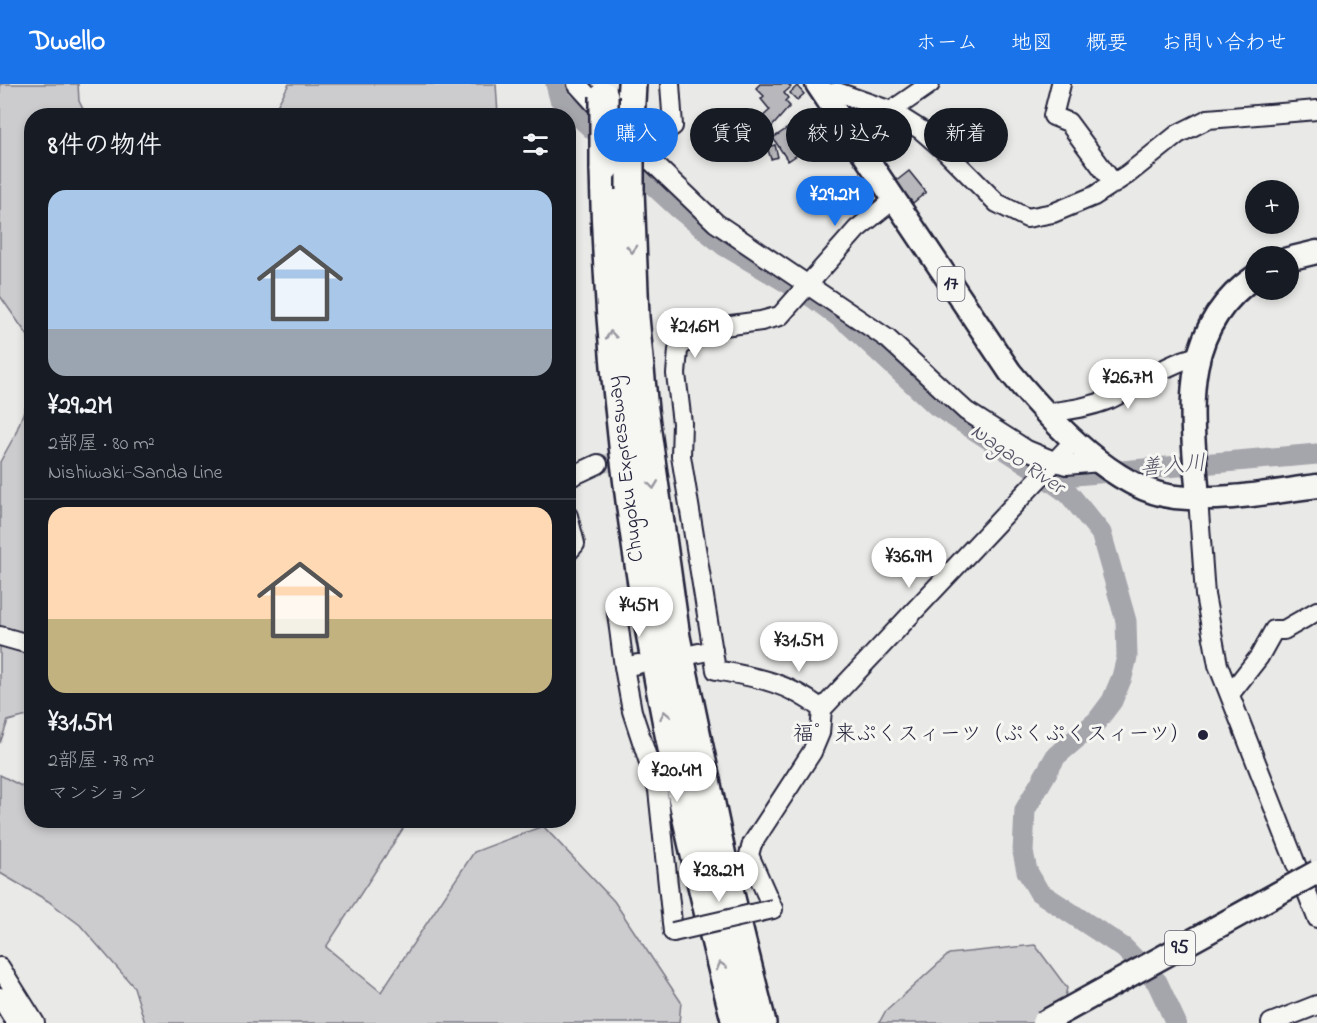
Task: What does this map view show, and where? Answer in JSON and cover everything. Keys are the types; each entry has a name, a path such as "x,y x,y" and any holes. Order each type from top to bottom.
{"highway":[{"name":"Chugoku Expressway","path":"632,84 630,190 635,316 644,410 676,638 729,890 752,1019"},
{"name":"Chugoku Expressway","path":"605,90 604,169 609,316 631,524 650,638 681,797 752,1019"}],"main road":[{"name":"17","path":"821,90 1010,372 1045,413 1074,441 1103,464 1138,484 1173,497 1197,477 1317,486"},
{"path":"1299,256 1317,252"},
{"path":"1197,477 1191,417 1193,374 1205,337 1234,294 1245,285"},
{"name":"95","path":"1043,1023 1317,872"}],"street":[{"path":"577,84 600,108"},
{"path":"670,84 672,108"},
{"path":"895,108 930,84"},
{"path":"1061,84 1053,116 1068,122 1114,184"},
{"path":"821,90 837,92 882,108"},
{"path":"912,124 944,150 997,203 1027,218 1069,207 1114,184 1178,134 1208,119 1317,110"},
{"path":"652,162 716,223 888,339 966,411 1027,450 1054,461 1066,465 1103,464"},
{"path":"822,709 804,696 768,679 716,670 673,457 682,423 676,374 678,350 694,330 761,321 780,316 857,229 893,200"},
{"path":"1045,413 1086,408 1111,398 1182,360 1199,356"},
{"path":"617,614 631,666 632,711 658,790 673,932 773,909 749,855 752,844 812,752 820,733 822,709 1074,441"},
{"path":"576,474 597,464"},
{"path":"1197,477 1204,596 1218,665 1317,918"},
{"path":"1230,694 1259,657 1274,630 1284,630 1317,610"},
{"path":"0,636 24,643"},
{"path":"694,654 713,650"},
{"path":"0,967 35,1023"},
{"path":"0,997 15,1023"},
{"path":"1271,1023 1317,1005"}],"shaded area":[{"path":"0,84 78,84 79,101 82,108 24,108 24,330 0,296"},
{"path":"289,84 496,84 498,108 276,108"},
{"path":"24,411 24,717 8,721 0,743 0,462 15,435"},
{"path":"0,775 24,787 24,828 403,828 326,947 381,992 474,852 538,828 545,828 614,901 681,1002 679,1023 145,1023 134,987 80,925 48,901 0,873"},
{"path":"1035,945 1067,988 1059,1023 879,1023 885,1012 949,954"}],"building":[{"path":"760,84 788,84 791,87 784,93 788,98 785,101 790,106 774,124 774,108 768,108 761,99 764,96 756,88"},
{"path":"797,86 804,94 797,100 790,93"},
{"path":"786,129 786,158 774,140"},
{"path":"774,145 778,157 774,158"},
{"path":"909,171 926,192 913,203 895,182"}],"waterway":[{"name":"Nagao River","path":"556,84 560,99 570,108"},
{"name":"Nagao River","path":"576,114 677,207 725,246 815,299 850,325 937,406 1029,465 1069,494 1101,533 1126,621 1127,657 1112,701 1097,721 1056,756 1025,810 1023,852 1027,871 1039,892 1124,948 1157,982 1176,1023"},
{"name":"善入川","path":"1041,467 1075,475 1317,454"}],"tunnel":[{"path":"598,464 666,458"}],"place":[{"name":"福゜来ぷくスィーツ（ぷくぷくスィーツ）","path":"1203,735"}]}
